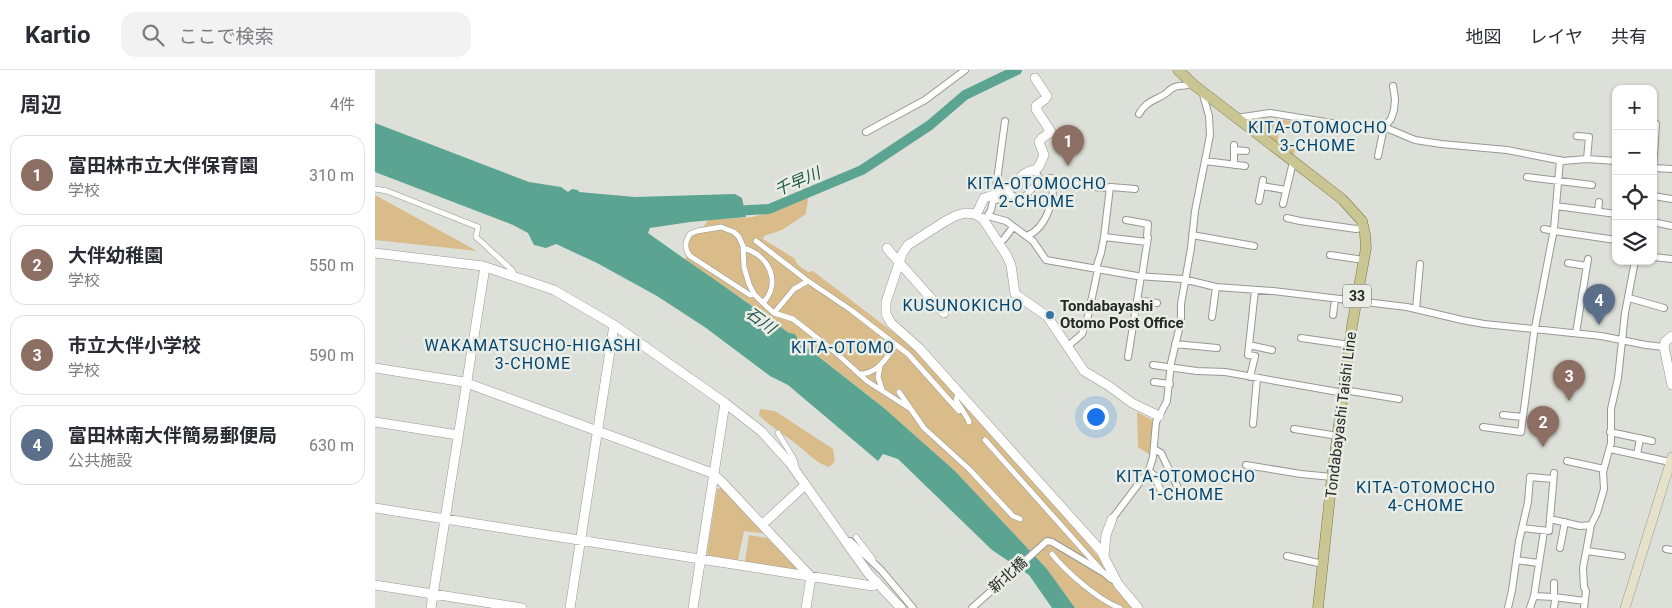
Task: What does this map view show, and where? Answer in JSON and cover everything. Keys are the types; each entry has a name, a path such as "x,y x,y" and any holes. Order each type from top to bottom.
{"main road":[{"path":"1178,70 1191,83 1347,204 1358,216 1364,227"},
{"name":"Tondabayashi Taishi Line","path":"1318,608 1332,477 1356,301 1366,244 1364,227"},
{"path":"1625,608 1671,459"}],"street":[{"path":"866,132 925,100 965,70"},
{"path":"976,215 984,198 1007,191 1027,172 1035,171 1039,168 1044,155 1039,142 1051,132 1036,108 1047,96 1035,78"},
{"path":"1139,114 1142,108 1150,101 1175,87 1187,86 1191,83"},
{"path":"1378,156 1383,127 1391,119 1394,110 1393,86"},
{"path":"1104,555 1106,535 1112,519 1149,470 1154,449 1155,428 1167,401 1170,367 1181,321 1184,280 1210,130 1209,116 1202,91"},
{"path":"1236,118 1266,113 1366,128 1383,127 1415,140 1507,150 1560,160 1612,161"},
{"path":"995,195 1005,121"},
{"path":"1577,136 1590,134 1587,159"},
{"path":"1234,165 1234,148 1246,151"},
{"path":"1483,427 1521,432 1535,329 1554,231 1560,160"},
{"path":"1205,161 1245,166"},
{"path":"1283,204 1293,162"},
{"path":"1657,169 1672,170"},
{"path":"1035,171 1039,178 1038,181"},
{"path":"1527,177 1592,185"},
{"path":"986,218 991,210 993,201 1012,195 1020,200 1038,181 1051,178 1053,194 1048,212 1031,234 1027,236"},
{"path":"1053,186 1079,182 1101,188 1135,189"},
{"path":"1259,201 1262,183 1286,190"},
{"path":"1068,346 1082,334 1088,316 1104,237 1110,187"},
{"path":"375,188 478,227 476,237 513,271 513,276"},
{"path":"1657,197 1672,199"},
{"path":"1598,211 1599,202"},
{"path":"1556,206 1612,213"},
{"path":"1138,608 1116,581 1104,555 919,348 891,323 886,314 886,302 905,248 916,239 959,214 1002,219 1037,244 1046,260 1142,276 1184,280 1216,287 1416,309 1462,320 1601,336 1646,346 1664,347"},
{"path":"986,218 1010,262 1015,294 1047,316 1084,371 1133,403 1159,416"},
{"path":"1287,218 1356,229 1364,227"},
{"path":"1126,220 1148,224 1148,237 1128,358"},
{"path":"754,294 750,295 695,260 686,251 685,246 690,234 721,227 734,232 739,237 743,248 746,276 754,294 774,312 793,320 835,352 859,374 909,408"},
{"path":"999,242 1004,239 1013,227"},
{"path":"1544,229 1612,239"},
{"path":"1192,235 1254,246"},
{"path":"1104,237 1147,242"},
{"path":"756,241 908,354 959,410"},
{"path":"743,248 765,261 770,269 773,279 771,289 763,303"},
{"path":"887,248 944,313"},
{"path":"375,254 485,267 554,290 614,325 754,424 794,470 877,582 901,608"},
{"path":"1330,255 1364,260"},
{"path":"1657,257 1672,259"},
{"path":"1568,263 1588,262 1576,333"},
{"path":"1416,309 1420,264"},
{"path":"1534,596 1554,602 1585,605 1583,568 1591,525 1597,513 1604,489 1604,469 1610,449 1611,409 1634,265"},
{"path":"431,608 485,267"},
{"path":"774,312 794,289 808,281"},
{"path":"1212,317 1216,287"},
{"path":"1253,424 1255,356 1248,355 1255,290"},
{"path":"1629,298 1664,308"},
{"path":"1333,315 1335,299"},
{"path":"1137,300 1157,303"},
{"path":"570,608 614,325"},
{"path":"1672,336 1665,342 1664,347 1672,385"},
{"path":"1301,338 1350,345"},
{"path":"1175,344 1217,348"},
{"path":"859,374 867,374 875,370 896,345"},
{"path":"1249,345 1272,350"},
{"path":"1153,365 1197,371 1225,372 1253,378 1399,399"},
{"path":"880,366 878,377 883,390"},
{"path":"375,368 467,383 714,475 810,577"},
{"path":"1154,382 1170,384"},
{"path":"899,392 923,428 969,469 1013,516 1020,519"},
{"path":"957,397 956,400 969,422"},
{"path":"693,608 725,403"},
{"path":"1503,415 1523,417"},
{"path":"375,422 458,436"},
{"path":"1294,429 1338,436"},
{"path":"1610,432 1652,441"},
{"path":"778,433 794,459 797,466 794,470"},
{"path":"1637,454 1641,438"},
{"path":"985,440 1104,573 1116,581"},
{"path":"1154,449 1161,453 1179,490"},
{"path":"1610,449 1671,459"},
{"path":"1567,462 1604,469"},
{"path":"1246,465 1332,477"},
{"path":"1149,470 1154,475 1160,489"},
{"path":"1508,608 1522,528 1528,502 1530,477 1554,476 1549,531 1522,528"},
{"path":"762,525 805,485"},
{"path":"375,508 810,577 873,586 877,582"},
{"path":"1550,519 1580,526 1591,525"},
{"path":"1560,548 1565,522"},
{"path":"1530,608 1534,596 1543,531"},
{"path":"855,537 873,559 873,562"},
{"path":"847,543 849,541 873,562 913,608"},
{"name":"新北橋","path":"972,608 1047,541 1052,542 1104,573"},
{"path":"1587,551 1614,552 1622,556"},
{"path":"1052,554 1060,565 1106,601 1123,608"},
{"path":"1287,556 1323,564"},
{"path":"1516,560 1538,563"},
{"path":"806,608 810,577"},
{"path":"1554,583 1554,602"},
{"path":"375,585 522,608"}],"shaded area":[{"path":"1265,118 1300,122 1299,126 1280,125 1277,145 1295,146 1294,159 1244,121"},
{"path":"375,195 477,251 375,240"},
{"path":"807,198 806,214 782,230 764,236 763,239 794,258 798,265 808,272 813,271 915,349 1090,546 1102,562 1104,570 1138,608 1075,608 1047,569 955,471 884,408 795,338 796,335 789,333 743,299 686,262 687,239 704,226 708,220 753,217"},
{"path":"760,409 775,411 833,449 835,461 829,467 817,461 764,420 759,415"},
{"path":"1137,412 1154,421 1150,455 1138,447"},
{"path":"721,488 767,534 744,531 738,560 710,556 707,553 717,489"},
{"path":"749,535 767,538 796,566 795,571 745,562"}],"water":[{"name":"石川","path":"375,123 529,182 561,187 568,192 572,189 579,192 635,197 735,194 742,198 746,217 650,228 648,233 789,333 795,334 798,340 805,342 805,346 884,408 955,471 1047,569 1075,608 1052,608 1029,575 992,550 898,459 883,454 878,461 788,385 770,376 706,328 657,296 597,263 556,244 546,248 534,245 528,233 513,225 375,172"}],"waterway":[{"name":"千早川","path":"732,211 769,209 862,170 930,125 965,95 1017,70"}],"place":[{"name":"富田林市立大伴保育園","path":"1068,166"},
{"name":"Tondabayashi Otomo Post Office","path":"1050,315"},
{"name":"富田林南大伴簡易郵便局","path":"1599,325"},
{"name":"市立大伴小学校","path":"1569,401"},
{"name":"大伴幼稚園","path":"1543,447"}],"district":[{"name":"KITA-OTOMOCHO 3-CHOME","path":"1318,136"},
{"name":"KITA-OTOMOCHO 2-CHOME","path":"1037,192"},
{"name":"KUSUNOKICHO","path":"963,305"},
{"name":"KITA-OTOMO","path":"843,347"},
{"name":"WAKAMATSUCHO-HIGASHI 3-CHOME","path":"533,354"},
{"name":"KITA-OTOMOCHO 1-CHOME","path":"1186,485"},
{"name":"KITA-OTOMOCHO 4-CHOME","path":"1426,496"}]}
